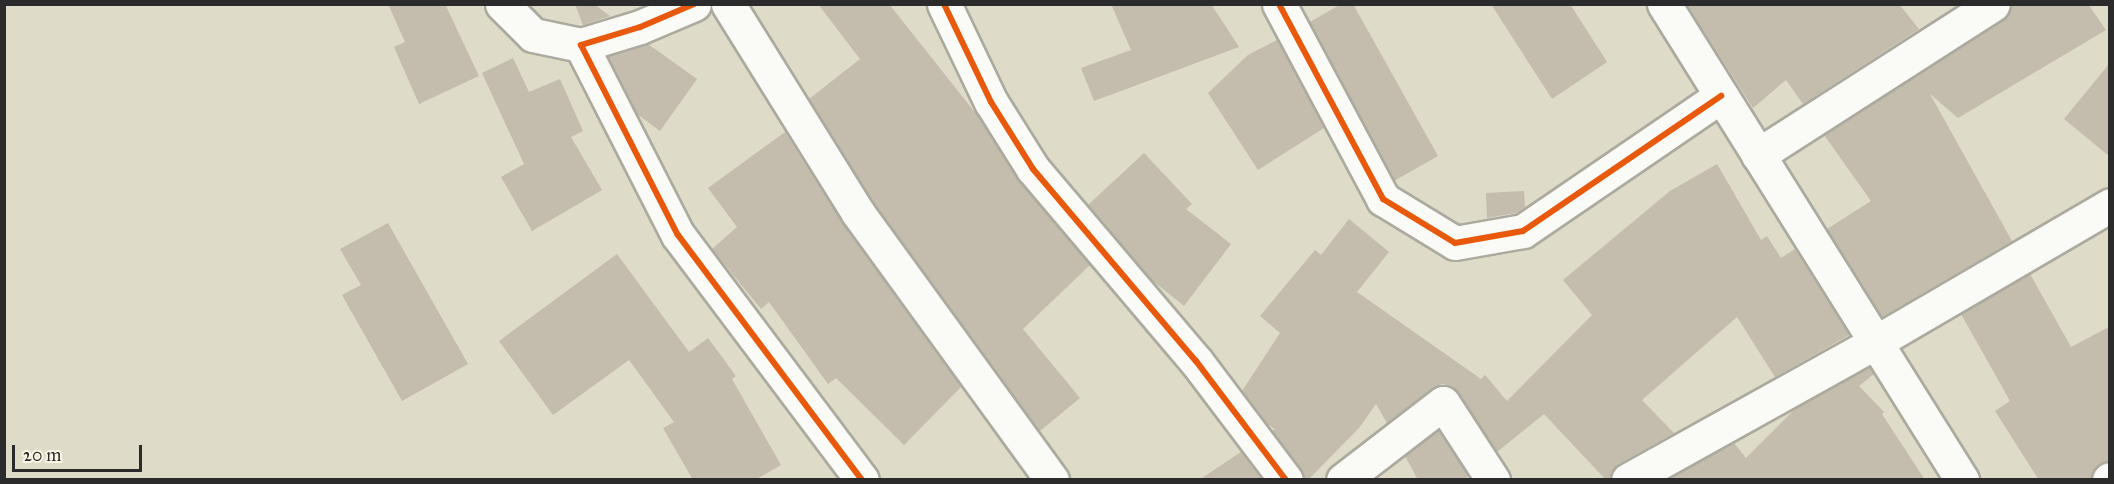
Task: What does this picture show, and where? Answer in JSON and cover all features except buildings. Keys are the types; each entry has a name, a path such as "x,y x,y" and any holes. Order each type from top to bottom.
{"street":[{"path":"501,4 533,35 581,45 640,27 694,4"},
{"path":"728,4 858,213 1052,480"},
{"path":"945,4 991,102 1033,169 1196,361 1286,480"},
{"path":"1279,4 1383,199 1455,243 1523,231 1721,96"},
{"path":"1758,155 1993,4"},
{"path":"1672,8 1721,96 1962,480"},
{"path":"581,45 678,235 862,480"},
{"path":"1628,480 1876,342 2109,205"},
{"path":"1343,480 1443,403 1493,480"}],"cycle path":[{"path":"694,4 640,27 581,45 678,235 862,480"},
{"path":"944,4 991,102 1033,169 1196,361 1286,480"},
{"path":"1279,4 1383,199 1455,243 1523,231 1721,96"}]}
